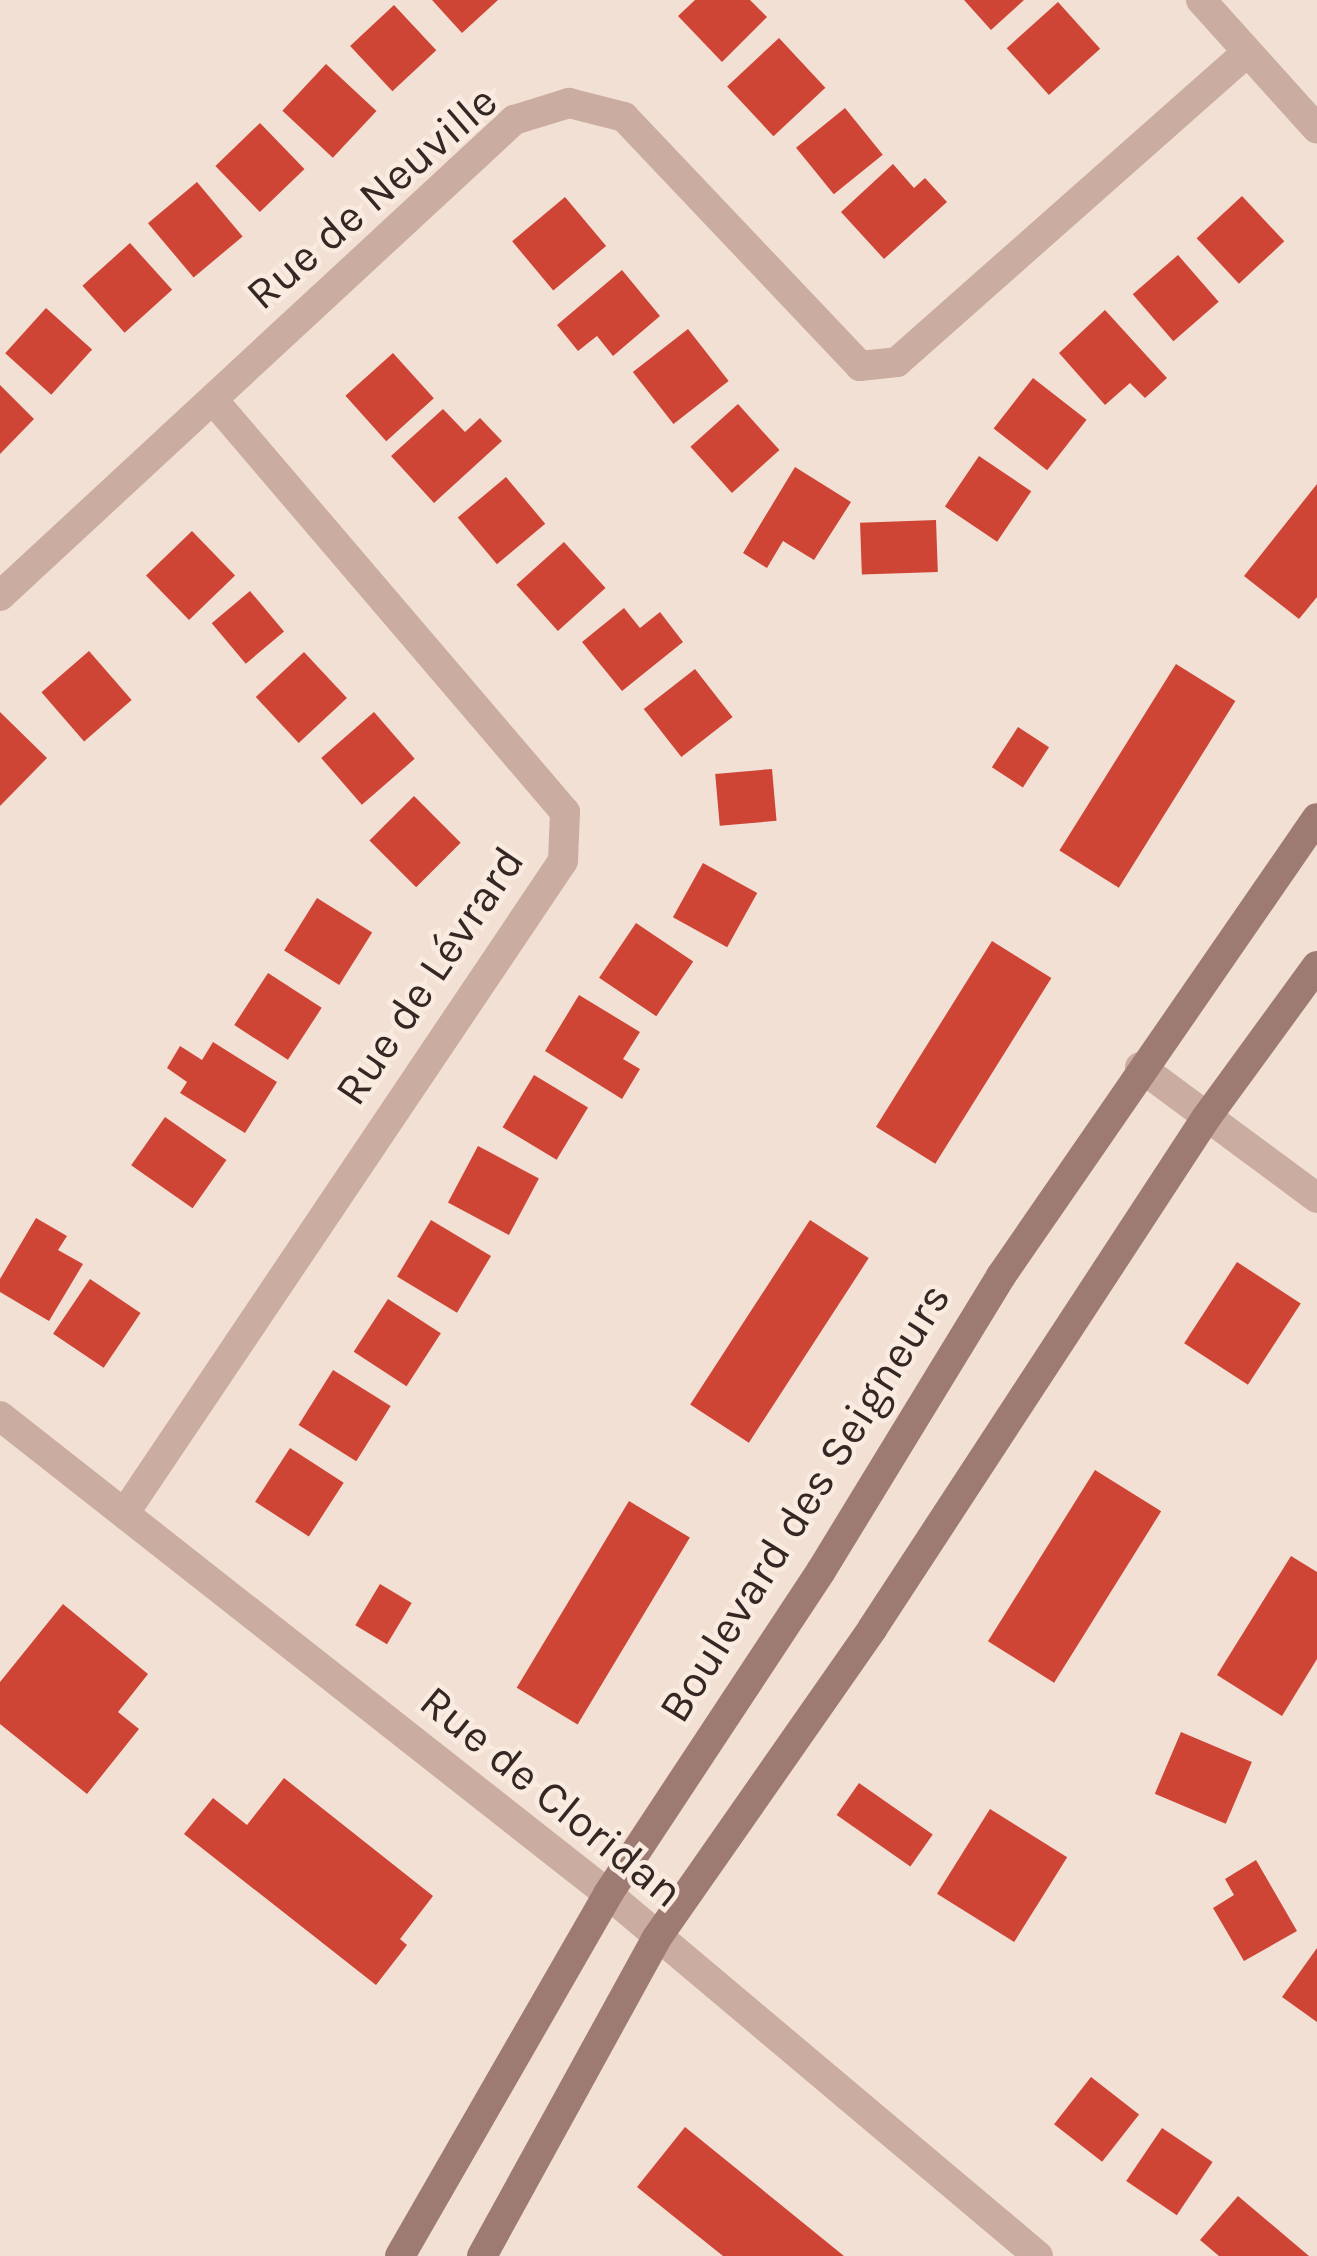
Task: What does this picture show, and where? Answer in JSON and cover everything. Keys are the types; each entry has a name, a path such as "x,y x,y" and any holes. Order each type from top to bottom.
{"street":[{"path":"1201,0 1317,129"},
{"name":"Rue de Neuville","path":"0,596 514,120 569,103 624,117 860,366 897,362 1246,52"},
{"name":"Rue de Lévrard","path":"126,1511 563,861 565,812 214,400"},
{"name":"Boulevard des Seigneurs","path":"400,2256 608,1894 821,1571 1001,1276 1140,1067 1317,818"},
{"path":"482,2256 656,1939 872,1629 1205,1118 1317,966"},
{"path":"1140,1067 1317,1198"},
{"name":"Rue de Cloridan","path":"0,1416 608,1894 1038,2256"}],"building":[{"path":"432,0 498,0 462,33"},
{"path":"695,0 750,0 767,17 722,62 678,16"},
{"path":"964,0 1024,0 991,30"},
{"path":"1058,2 1100,49 1049,95 1007,48"},
{"path":"394,5 436,50 392,91 350,46"},
{"path":"779,38 825,88 773,136 727,86"},
{"path":"326,64 376,111 333,158 282,111"},
{"path":"845,108 883,155 834,194 796,148"},
{"path":"260,123 304,169 260,212 215,166"},
{"path":"893,164 914,188 925,178 947,202 884,259 841,212"},
{"path":"197,182 243,236 194,278 148,223"},
{"path":"1242,196 1284,241 1239,284 1197,238"},
{"path":"565,197 606,246 553,290 512,241"},
{"path":"130,243 172,290 125,333 82,286"},
{"path":"1178,255 1219,302 1173,341 1133,294"},
{"path":"622,270 660,316 613,356 597,336 578,351 557,325"},
{"path":"46,308 92,349 51,395 5,353"},
{"path":"1105,310 1167,378 1145,398 1130,383 1105,405 1059,353"},
{"path":"688,329 729,381 673,424 633,372"},
{"path":"393,353 434,398 386,441 345,396"},
{"path":"1033,378 1087,420 1047,470 994,428"},
{"path":"0,385 34,419 0,454"},
{"path":"738,404 779,450 732,493 690,447"},
{"path":"443,409 465,432 480,418 502,441 434,503 391,456"},
{"path":"979,456 1031,491 997,542 945,507"},
{"path":"795,467 851,502 814,560 783,541 767,568 743,553"},
{"path":"506,477 545,524 497,564 458,517"},
{"path":"1317,484 1317,597 1299,619 1244,576"},
{"path":"936,520 938,572 862,575 860,523"},
{"path":"192,531 235,576 189,620 146,575"},
{"path":"564,542 605,588 558,631 516,585"},
{"path":"250,591 284,632 246,664 212,623"},
{"path":"624,608 640,628 660,612 683,642 622,691 582,642"},
{"path":"89,651 132,700 84,741 41,692"},
{"path":"304,652 347,698 299,743 256,697"},
{"path":"1176,664 1235,701 1119,888 1059,851"},
{"path":"695,669 733,717 681,757 644,709"},
{"path":"0,712 47,758 0,806"},
{"path":"374,712 415,759 362,805 321,758"},
{"path":"1018,727 1049,747 1023,787 992,767"},
{"path":"772,769 777,821 720,826 715,774"},
{"path":"414,796 461,843 416,887 369,841"},
{"path":"703,863 757,893 727,947 673,917"},
{"path":"317,898 372,932 339,985 284,951"},
{"path":"636,923 693,962 656,1016 599,978"},
{"path":"992,941 1051,978 935,1164 876,1127"},
{"path":"268,973 322,1008 288,1060 234,1025"},
{"path":"579,995 640,1032 623,1059 640,1069 622,1099 545,1051"},
{"path":"213,1042 277,1082 245,1133 180,1093 187,1082 167,1068 180,1046 202,1060"},
{"path":"534,1075 588,1107 557,1160 503,1127"},
{"path":"165,1117 226,1160 193,1208 131,1165"},
{"path":"478,1146 539,1178 509,1235 448,1203"},
{"path":"36,1218 67,1236 58,1250 83,1264 49,1321 0,1292 0,1279"},
{"path":"431,1220 491,1256 457,1313 397,1277"},
{"path":"810,1220 869,1258 749,1443 690,1405"},
{"path":"1237,1262 1301,1303 1248,1385 1184,1343"},
{"path":"90,1279 141,1313 104,1368 53,1334"},
{"path":"388,1299 441,1333 407,1386 354,1352"},
{"path":"333,1370 391,1406 356,1461 299,1425"},
{"path":"290,1448 344,1483 309,1537 255,1502"},
{"path":"1095,1470 1161,1511 1054,1683 988,1641"},
{"path":"629,1501 690,1538 578,1724 517,1688"},
{"path":"1291,1556 1317,1572 1317,1659 1282,1716 1217,1675"},
{"path":"380,1584 412,1603 387,1644 355,1625"},
{"path":"63,1604 148,1674 118,1712 139,1729 87,1794 0,1724 0,1682"},
{"path":"1181,1732 1252,1762 1226,1824 1155,1794"},
{"path":"284,1778 433,1896 400,1939 407,1945 376,1985 184,1834 213,1798 247,1825"},
{"path":"859,1783 933,1835 910,1867 837,1815"},
{"path":"990,1809 1067,1857 1014,1942 937,1894"},
{"path":"1256,1860 1297,1931 1244,1961 1213,1908 1234,1895 1225,1879"},
{"path":"1317,1948 1317,2022 1282,1997"},
{"path":"1091,2077 1139,2115 1102,2162 1054,2124"},
{"path":"685,2127 844,2256 723,2256 637,2187"},
{"path":"1162,2128 1213,2162 1177,2215 1126,2181"},
{"path":"1238,2196 1309,2256 1219,2256 1200,2240"}]}
